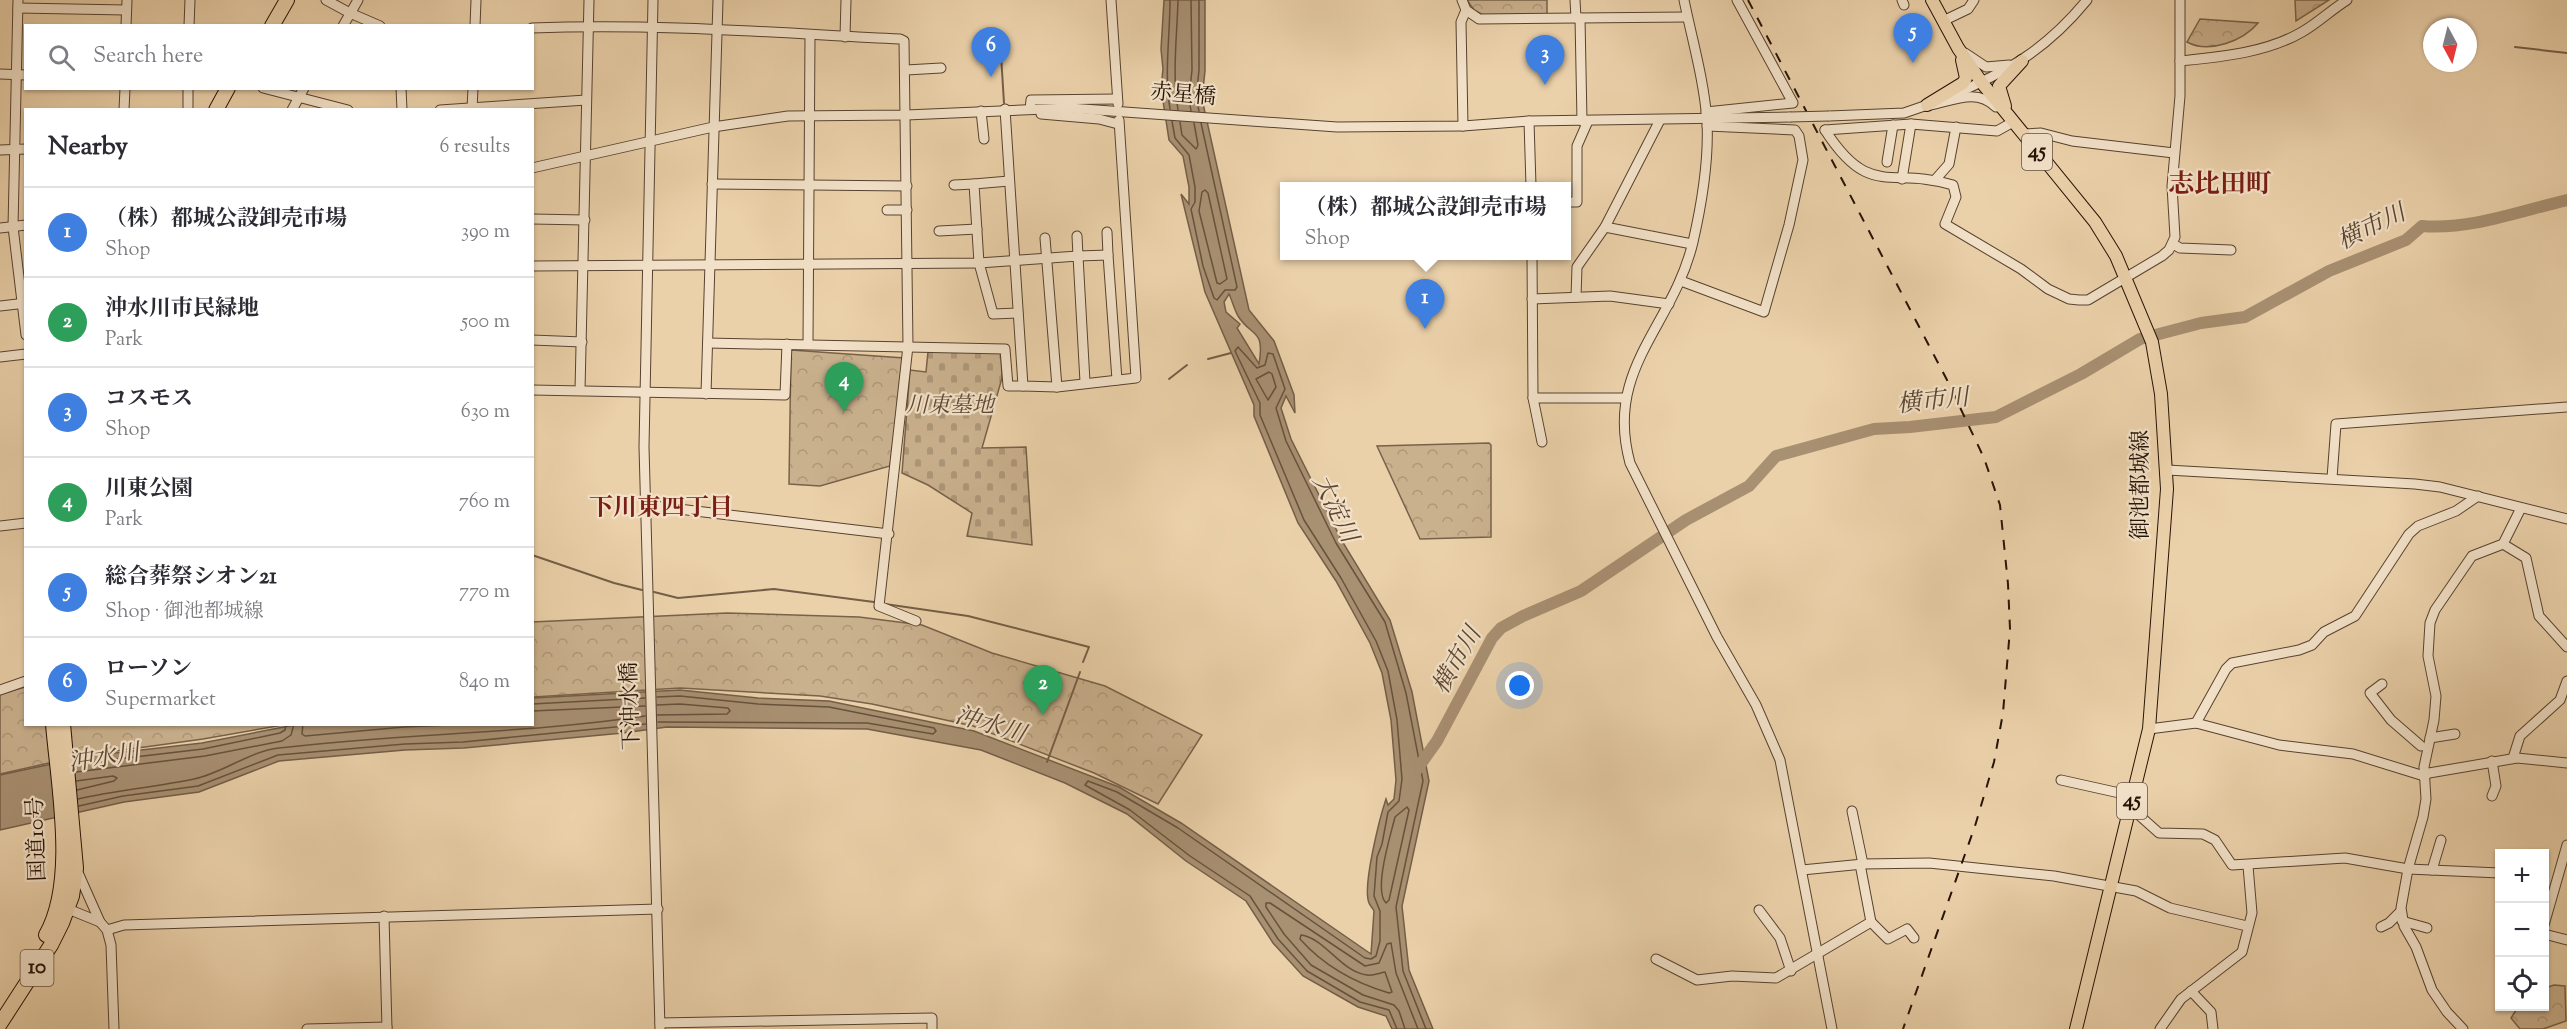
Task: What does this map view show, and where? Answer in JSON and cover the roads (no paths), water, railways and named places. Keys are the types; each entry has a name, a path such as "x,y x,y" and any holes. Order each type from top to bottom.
{"highway":[{"path":"266,24 279,0"},
{"path":"273,24 287,0"},
{"path":"217,108 227,90"},
{"path":"224,108 234,90"},
{"name":"国道10号","path":"0,1024 51,945 63,907 64,860 52,726"},
{"name":"国道10号","path":"0,1008 72,896 76,868 63,726"}],"main road":[{"name":"御池都城線","path":"1932,0 1958,48 1982,83 2095,222 2127,278 2139,306 2152,342 2161,394 2167,470 2164,541 2149,729 2076,1029"},
{"path":"1927,105 1963,83 1965,72 1958,48"},
{"path":"2013,122 1999,86 2022,61"}],"street":[{"path":"189,24 190,0"},
{"path":"326,0 375,24"},
{"path":"344,24 358,0"},
{"path":"475,24 476,0"},
{"path":"580,390 589,0"},
{"name":"下沖水橋","path":"653,0 645,505 660,1026"},
{"path":"706,394 718,0"},
{"path":"845,37 846,0"},
{"path":"1030,109 1031,100 1118,101 1111,0"},
{"path":"1462,0 1466,10 1479,19 1687,17"},
{"path":"1571,202 1578,202 1577,146 1585,121 1575,0"},
{"path":"1684,0 1707,119 1704,180 1692,244 1681,281 1640,358 1625,398 1623,433 1632,468 1717,637 1756,705 1780,760 1832,1029"},
{"path":"1737,0 1792,104 1799,124 1795,130"},
{"path":"1943,21 1968,9 1974,0"},
{"path":"1707,119 1904,113 1982,83 2022,61 2045,44 2087,0"},
{"path":"1927,105 1979,96 1990,101 2013,122 1997,130 1911,124 1825,130 1836,147 1862,171 1875,176 1935,180 1953,185 1956,197 1945,224 2020,269 2048,289 2069,299 2088,300 2162,256 2173,244 2176,229 2172,186 2180,96 2180,0"},
{"path":"2180,61 2240,53 2286,40 2304,31 2347,0"},
{"path":"0,306 24,303 13,227 14,150 20,74 18,4 126,5 126,24"},
{"path":"1463,126 1461,22 1466,10"},
{"path":"534,28 653,27 900,39 904,42 908,186 908,346 889,534 879,606 916,621"},
{"path":"808,343 810,36"},
{"path":"1958,48 1986,67 1999,67 2022,61"},
{"path":"906,70 941,68"},
{"path":"0,74 20,74"},
{"path":"124,90 124,108"},
{"path":"188,90 188,108"},
{"path":"279,90 302,93 343,108"},
{"path":"401,90 402,108"},
{"path":"473,90 472,108 586,100"},
{"path":"293,108 302,93"},
{"path":"1707,119 1792,104"},
{"name":"赤星橋","path":"1005,112 1030,109 1128,111 1337,127 1463,126 1529,121 1707,119"},
{"path":"981,111 984,139"},
{"path":"534,168 757,118 981,111 1118,122 1136,378 1057,387 1008,386 1005,349 808,343 708,343"},
{"path":"1005,112 1023,386"},
{"path":"1681,281 1764,312 1789,225 1788,218 1803,160 1799,136 1795,130 1707,119"},
{"path":"1576,297 1577,267 1605,227 1660,120"},
{"path":"1529,121 1531,182"},
{"path":"1902,179 1911,124"},
{"path":"1887,162 1893,125"},
{"path":"1935,180 1949,164 1956,127"},
{"path":"2023,134 2041,133 2072,141 2174,153"},
{"path":"0,150 24,149"},
{"path":"954,185 1010,180"},
{"path":"712,184 908,186"},
{"path":"974,184 979,263 993,314 1018,313"},
{"path":"886,210 907,210"},
{"path":"534,219 585,220"},
{"path":"0,228 24,225"},
{"path":"1605,227 1692,244"},
{"path":"939,231 977,229"},
{"path":"1107,232 1117,380"},
{"path":"1077,236 1085,382"},
{"path":"1045,238 1057,387"},
{"path":"2173,244 2180,248 2231,250"},
{"path":"534,266 979,263 1108,255"},
{"path":"1532,260 1533,399 1542,442"},
{"path":"1532,298 1610,296 1669,304"},
{"path":"534,340 582,342"},
{"path":"534,390 785,395 787,344"},
{"path":"0,357 24,354"},
{"path":"1533,399 1625,398"},
{"path":"2332,478 2336,424 2567,407"},
{"path":"2167,470 2415,484 2478,496 2567,519"},
{"path":"2196,723 2226,669 2232,663 2299,650 2312,645 2324,632 2355,616 2409,534 2418,526 2456,511 2478,496"},
{"path":"645,505 889,534"},
{"path":"2463,1029 2447,1012 2432,990 2402,916 2408,869 2420,835 2426,799 2424,776 2436,696 2430,668 2428,641 2435,610 2472,556 2503,544 2521,508"},
{"path":"0,526 24,523"},
{"path":"2503,544 2526,558 2539,616 2567,647"},
{"path":"2513,758 2520,736 2560,700 2567,681"},
{"path":"0,690 24,682"},
{"path":"2382,684 2370,693 2391,720 2421,746"},
{"path":"2149,729 2196,723 2279,745 2353,754 2424,776"},
{"path":"2430,738 2455,734"},
{"path":"2424,776 2429,772 2513,758 2536,758 2567,763"},
{"path":"2492,761 2496,786 2492,796"},
{"path":"2061,780 2132,802 2159,833 2203,834 2215,840 2232,866 2345,858 2408,869 2495,873"},
{"path":"1852,811 1871,922 1888,939 1907,929 1914,938"},
{"path":"2432,870 2441,840"},
{"path":"2549,907 2567,845"},
{"path":"1802,870 1862,864 1929,863 2054,876 2136,891 2170,908 2247,926"},
{"path":"2160,1029 2181,999 2242,952 2252,913 2248,866"},
{"path":"76,868 100,922 106,930 111,954 114,1029"},
{"path":"2549,883 2556,884"},
{"path":"63,907 100,922"},
{"path":"106,930 124,925 658,909"},
{"path":"1759,910 1780,938 1791,971"},
{"path":"307,1029 387,1028 384,916"},
{"path":"2381,927 2402,916"},
{"path":"2402,916 2427,928"},
{"path":"1656,959 1697,980 1732,976 1776,978 1871,922"},
{"path":"2549,935 2567,940"},
{"path":"2191,991 2211,1012 2213,1029"},
{"path":"1828,1002 1838,1029"},
{"path":"660,1026 932,1018 932,1029"}],"water":[{"name":"沖水川","path":"1164,0 1205,0 1205,71 1202,99 1249,310 1274,341 1294,395 1295,413 1286,396 1281,408 1291,439 1342,541 1390,620 1412,692 1429,781 1402,906 1409,970 1433,1029 1392,1029 1386,1016 1358,1007 1303,976 1273,943 1246,901 1186,861 1127,814 1065,783 981,750 867,729 667,727 464,748 405,750 279,761 199,792 124,802 0,830 0,775 89,756 202,743 289,726 534,726 534,698 680,690 758,698 829,701 974,731 1119,787 1181,823 1371,954 1374,911 1367,895 1370,868 1383,808 1386,799 1388,805 1394,799 1396,780 1391,720 1382,673 1370,643 1336,581 1298,523 1254,416 1254,405 1205,292 1181,194 1189,204 1189,187 1183,156 1169,140 1161,88 1163,69 1161,49","holes":["1229,294 1238,316 1259,339 1259,364 1237,328 1240,324 1226,312 1224,302"]}],"waterway":[{"path":"2515,47 2567,53"},
{"path":"1001,55 1004,103"},
{"name":"横市川","path":"1415,772 1437,741 1492,638 1501,628 1581,591 1686,520 1749,486 1776,456 1874,429 1996,417 2081,374 2140,339 2201,323 2245,317 2329,271 2406,240 2422,226 2477,222 2567,200"},
{"path":"1208,359 1231,353"},
{"path":"1169,379 1187,365"},
{"path":"534,556 614,583 642,590"},
{"path":"654,592 678,598 774,589 874,602"},
{"path":"885,604 968,616 1089,647 1083,662"},
{"path":"1047,762 1080,672"}],"railway":[{"path":"1748,0 1947,380 1984,458 2000,505 2010,629 2003,713 1994,762 1975,826 1903,1029"}],"place":[{"name":"総合葬祭シオン21","path":"1913,63"},
{"name":"ローソン","path":"991,77"},
{"name":"コスモス","path":"1545,85"},
{"name":"（株）都城公設卸売市場","path":"1425,329"},
{"name":"川東公園","path":"844,412"},
{"name":"沖水川市民緑地","path":"1043,715"}],"district":[{"name":"志比田町","path":"2220,185"},
{"name":"下川東四丁目","path":"661,509"}],"park label":[{"name":"川東墓地","path":"950,407"}],"water label":[{"name":"大淀川","path":"1334,509"}]}
